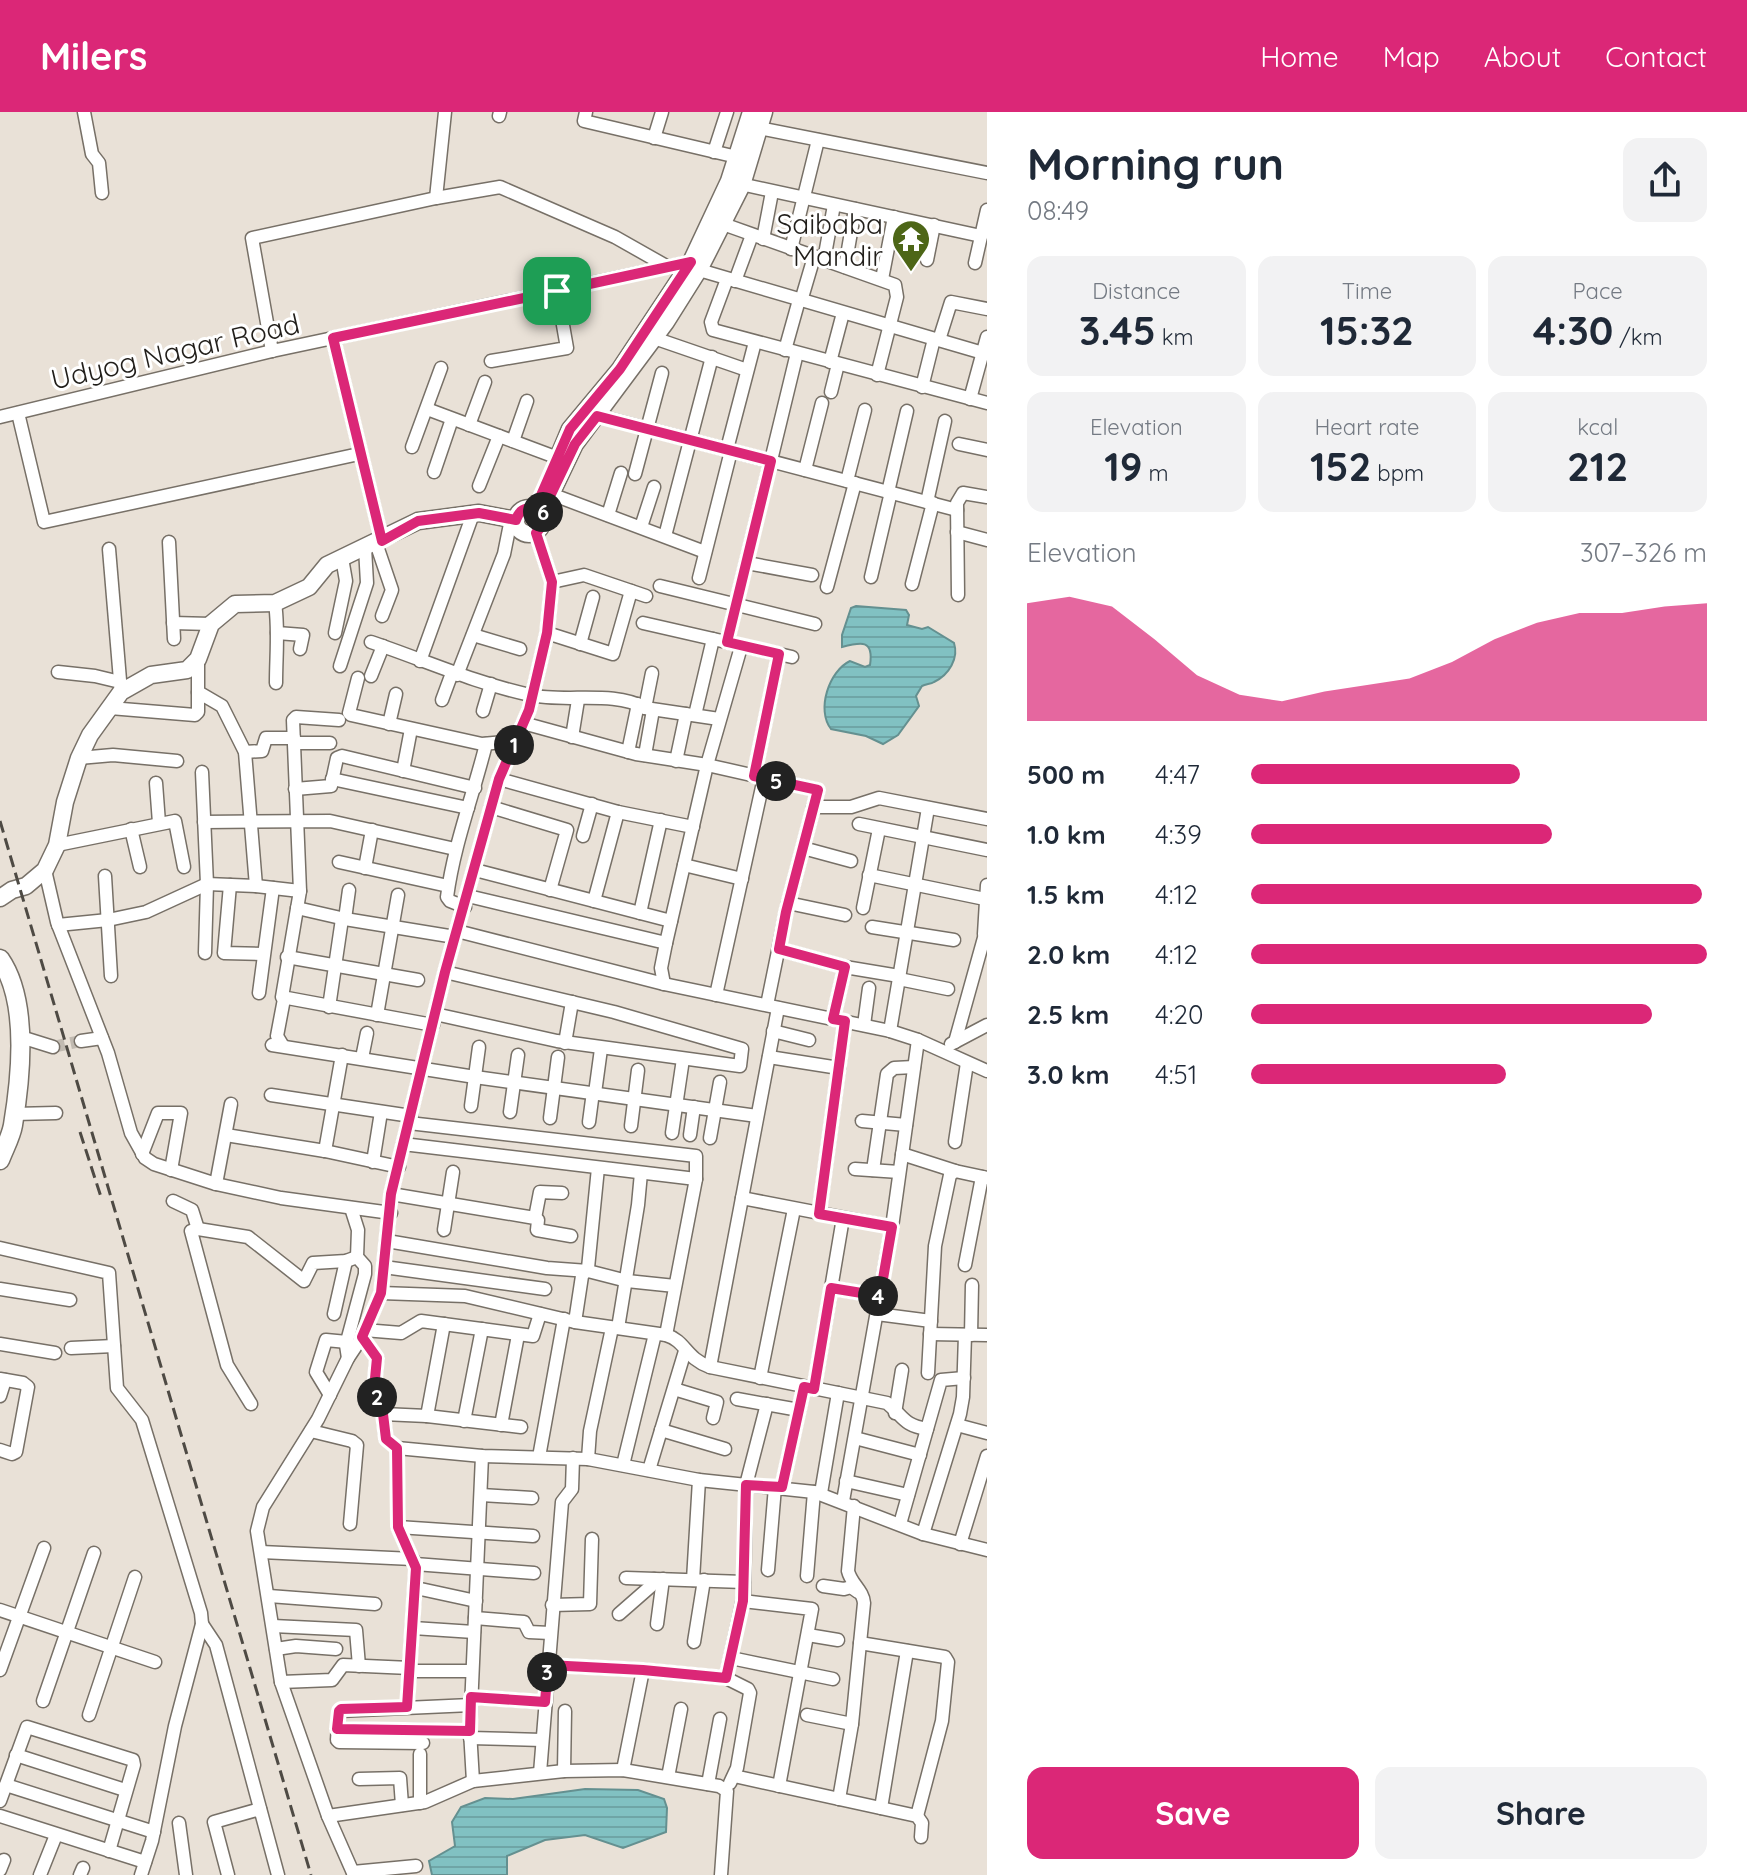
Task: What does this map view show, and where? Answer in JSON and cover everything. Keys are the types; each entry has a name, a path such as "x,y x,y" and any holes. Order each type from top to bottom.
{"highway":[{"path":"0,1160 9,1122 21,1037 17,1006 2,965"}],"main road":[{"path":"538,512 551,494 591,414 723,224 735,183 737,157 751,112"},
{"path":"513,519 524,533 536,533 541,527 538,512 570,429 591,414 654,338 695,265 762,120"},
{"path":"0,898 26,886 45,870 57,845 65,802 79,758 121,687 151,675 187,670 198,659 211,624 235,604 275,603 309,587 327,565 418,521 473,514 513,519 523,510 538,512"}],"street":[{"path":"84,112 92,154 99,163 102,193"},
{"path":"436,198 445,112"},
{"path":"586,112 584,121 737,157"},
{"path":"654,138 662,112"},
{"path":"714,152 727,112"},
{"path":"762,120 818,140 987,173"},
{"path":"791,249 818,140"},
{"path":"735,183 981,236"},
{"path":"272,351 252,238 436,198 500,187 615,237 668,267"},
{"path":"772,192 758,237 731,280 711,326 713,330 987,403"},
{"path":"727,642 771,461 800,301 819,258 834,205"},
{"path":"845,267 855,209"},
{"path":"975,263 987,210"},
{"path":"882,279 894,217"},
{"path":"723,224 895,285 897,297 877,375"},
{"path":"927,260 934,225"},
{"path":"695,265 731,280 983,353"},
{"name":"Udyog Nagar Road","path":"0,417 272,351 668,267 695,265"},
{"path":"491,361 567,348 557,291"},
{"path":"922,387 951,302 987,309"},
{"path":"831,392 843,313"},
{"path":"970,399 987,337"},
{"path":"333,338 359,454 374,544 392,590 382,616"},
{"path":"654,338 747,370"},
{"path":"699,578 755,342"},
{"path":"665,536 712,357"},
{"path":"412,447 441,368"},
{"path":"608,515 647,429 662,373"},
{"path":"469,425 485,382"},
{"path":"513,441 527,401"},
{"path":"805,470 822,403"},
{"path":"427,409 558,458"},
{"path":"827,587 865,410"},
{"path":"871,577 907,411"},
{"path":"18,413 44,522 359,454"},
{"path":"591,414 957,510"},
{"path":"434,472 452,419"},
{"path":"912,584 945,421"},
{"path":"479,486 499,436"},
{"path":"959,444 987,450"},
{"path":"641,527 654,487"},
{"path":"958,595 959,496 963,493 987,497"},
{"path":"551,494 705,552"},
{"path":"420,661 473,514"},
{"path":"442,700 473,635 504,554 513,519"},
{"path":"957,532 987,540"},
{"path":"416,1866 353,1873 328,1816 281,1682 257,1531 263,1507 311,1431 363,1334 381,1293 391,1194 445,972 499,779 532,696 547,633 552,582 536,533"},
{"path":"169,542 174,639"},
{"path":"340,666 367,583 374,544"},
{"path":"58,672 95,676 121,687 109,549"},
{"path":"335,633 346,581 342,558"},
{"path":"747,563 812,575"},
{"path":"552,582 579,574 646,596"},
{"path":"660,586 815,624"},
{"path":"547,633 613,654 631,591"},
{"path":"580,644 593,597"},
{"path":"275,603 279,627 276,683"},
{"path":"173,623 211,624"},
{"path":"643,623 786,656 716,995"},
{"path":"277,633 303,635 300,649"},
{"path":"473,635 520,649"},
{"path":"676,761 713,639"},
{"path":"515,741 486,744 350,715 377,644 455,674 532,696 578,700 594,696 719,719"},
{"path":"664,984 661,968 671,921 707,765 741,647"},
{"path":"110,708 195,715 198,712 198,659"},
{"path":"628,752 645,707 652,673"},
{"path":"483,711 491,684"},
{"path":"198,692 222,706 245,752 256,886"},
{"path":"389,724 396,694"},
{"path":"572,737 578,700"},
{"path":"645,707 645,755"},
{"path":"339,720 294,718 295,821 300,891 281,995 284,999 278,1045 475,1077 757,1116"},
{"path":"523,723 628,752 707,765 818,790 779,949 769,1057 710,1367"},
{"path":"403,771 411,729"},
{"path":"245,752 262,751 266,738 330,743"},
{"path":"486,744 455,849 447,899 666,943"},
{"path":"79,758 113,755 177,761"},
{"path":"295,789 329,787 339,756 475,788"},
{"path":"202,772 207,884 205,953"},
{"path":"422,799 426,776"},
{"path":"332,779 468,808"},
{"path":"499,779 618,812 693,827"},
{"path":"156,783 159,823"},
{"path":"813,807 851,807 879,798 987,819"},
{"path":"583,836 592,804"},
{"path":"491,807 567,830 550,890"},
{"path":"890,1031 928,808"},
{"path":"594,901 618,812"},
{"path":"640,913 661,820"},
{"path":"57,845 175,821 184,867"},
{"path":"204,822 330,821 455,849"},
{"path":"859,824 987,850"},
{"path":"131,829 140,867"},
{"path":"863,908 879,829"},
{"path":"365,868 372,830"},
{"path":"803,848 851,861"},
{"path":"339,862 448,886"},
{"path":"684,865 742,879"},
{"path":"45,870 58,925 102,1038 131,1133 142,1154 154,1164 216,1184 281,1198 391,1213"},
{"path":"475,870 671,921"},
{"path":"869,875 985,899"},
{"path":"105,876 111,976"},
{"path":"58,925 146,912 207,884 300,891"},
{"path":"230,885 224,953 263,954"},
{"path":"955,1042 986,932 987,885"},
{"path":"259,993 273,888"},
{"path":"329,1007 349,890"},
{"path":"377,1015 398,895"},
{"path":"788,903 845,915"},
{"path":"297,908 343,919 456,934 664,984 890,1031 987,1071"},
{"path":"872,927 954,940"},
{"path":"779,949 948,989"},
{"path":"287,957 418,980"},
{"path":"819,1214 839,1068 839,1020 845,967"},
{"path":"284,999 377,1015 434,1020 601,1049 738,1067 743,1052 718,1042 572,1002 445,972"},
{"path":"864,1025 869,988"},
{"path":"565,1043 572,1002"},
{"path":"940,1051 987,1025"},
{"path":"773,1031 809,1040"},
{"path":"362,1058 367,1033"},
{"path":"21,1037 53,1047"},
{"path":"81,1041 102,1038"},
{"path":"839,1799 852,1724 863,1596 848,1571 846,1481 892,1227 918,1040"},
{"path":"471,1106 479,1047"},
{"path":"589,1122 601,1049"},
{"path":"325,1151 342,1055"},
{"path":"510,1112 518,1055"},
{"path":"550,1118 558,1057"},
{"path":"769,1057 839,1068"},
{"path":"672,1133 683,1059"},
{"path":"955,1142 967,1063"},
{"path":"873,1170 890,1070 914,1067"},
{"path":"631,1126 638,1070"},
{"path":"710,1138 720,1082"},
{"path":"271,1095 410,1119 691,1154 697,1158 696,1179 675,1286 623,1465"},
{"path":"216,1184 231,1104"},
{"path":"690,1135 694,1107"},
{"path":"373,1162 381,1112"},
{"path":"9,1122 56,1113"},
{"path":"142,1154 158,1113 181,1113 171,1170"},
{"path":"862,1121 906,1125"},
{"path":"226,1135 399,1167"},
{"path":"403,1144 696,1179"},
{"path":"902,1154 985,1178 965,1265"},
{"path":"539,1457 569,1320 582,1276 587,1271 598,1168"},
{"path":"855,1169 899,1172"},
{"path":"928,1373 935,1246 950,1175 955,1171"},
{"path":"444,1230 453,1172"},
{"path":"588,1459 590,1431 627,1281 641,1173"},
{"path":"562,1193 540,1192 535,1218 538,1220 537,1230 571,1236"},
{"path":"391,1194 535,1218"},
{"path":"742,1198 892,1227"},
{"path":"173,1201 192,1210 198,1229"},
{"path":"334,1314 358,1230 351,1208"},
{"path":"760,1378 794,1209"},
{"path":"768,1570 778,1487 799,1410 809,1388 843,1218"},
{"path":"251,1404 227,1365 190,1234 194,1229 248,1237 304,1281 313,1263 352,1259 365,1266 347,1342 348,1358"},
{"path":"387,1241 547,1268 587,1271 627,1281 675,1286"},
{"path":"0,1248 109,1273 117,1388 142,1420 202,1624 143,1868 109,1851 0,1816"},
{"path":"384,1267 545,1289"},
{"path":"923,1534 957,1425 972,1285"},
{"path":"831,1288 880,1296"},
{"path":"0,1289 70,1300"},
{"path":"381,1293 465,1296 569,1320 661,1334 676,1338 692,1358 710,1367 887,1403 912,1427 927,1429"},
{"path":"363,1334 398,1333 421,1321 533,1336 540,1314"},
{"path":"877,1314 930,1328 987,1335"},
{"path":"427,1416 444,1324"},
{"path":"464,1421 482,1329"},
{"path":"363,1334 377,1358 374,1389 383,1414 386,1439 397,1448 482,1456 588,1459 699,1480 818,1493 923,1534 987,1550"},
{"path":"501,1425 518,1335"},
{"path":"330,1395 316,1372 326,1340 347,1342"},
{"path":"0,1344 55,1353"},
{"path":"71,1348 114,1346"},
{"path":"649,1470 685,1351"},
{"path":"895,1413 902,1370"},
{"path":"900,1524 941,1380 964,1378"},
{"path":"0,1396 3,1380 23,1383 28,1387 16,1452 12,1454 0,1450"},
{"path":"674,1389 717,1402 713,1418"},
{"path":"807,1576 818,1493 838,1393"},
{"path":"737,1399 799,1410"},
{"path":"726,1678 743,1601 746,1485 767,1404"},
{"path":"383,1414 521,1427"},
{"path":"957,1425 987,1433"},
{"path":"661,1430 725,1449"},
{"path":"311,1431 357,1445 350,1524"},
{"path":"855,1438 920,1455"},
{"path":"829,1447 852,1452"},
{"path":"397,1448 398,1527 414,1562 416,1588 407,1707"},
{"path":"473,1781 470,1734 482,1456"},
{"path":"960,1544 987,1456"},
{"path":"540,1773 562,1502 572,1489 573,1458"},
{"path":"694,1642 699,1580 699,1480"},
{"path":"846,1481 908,1495"},
{"path":"481,1495 532,1498"},
{"path":"398,1527 533,1536"},
{"path":"552,1605 590,1604 592,1539"},
{"path":"0,1670 44,1548"},
{"path":"261,1552 534,1573"},
{"path":"43,1701 94,1553"},
{"path":"89,1715 135,1577"},
{"path":"626,1578 744,1582"},
{"path":"619,1614 659,1579"},
{"path":"657,1624 659,1579"},
{"path":"823,1586 851,1587 863,1596"},
{"path":"416,1588 476,1601"},
{"path":"269,1596 375,1604"},
{"path":"339,1601 339,1629"},
{"path":"743,1601 810,1608 812,1611 779,1786"},
{"path":"0,1610 155,1662"},
{"path":"413,1628 524,1622 529,1632 550,1633"},
{"path":"202,1624 216,1645 278,1875"},
{"path":"273,1626 354,1629 358,1632 359,1666"},
{"path":"808,1635 838,1640"},
{"path":"860,1643 945,1657 949,1666 942,1721 917,1816"},
{"path":"276,1649 296,1646 336,1649"},
{"path":"881,1808 907,1651"},
{"path":"731,1658 833,1679"},
{"path":"281,1682 332,1680 340,1665 472,1671"},
{"path":"548,1665 726,1678 748,1689 750,1693 734,1776 724,1788"},
{"path":"623,1770 643,1670"},
{"path":"420,1803 422,1748 339,1742 337,1729 341,1709 471,1701 545,1702"},
{"path":"668,1777 681,1709"},
{"path":"564,1771 565,1711"},
{"path":"807,1715 852,1724"},
{"path":"708,1784 720,1719"},
{"path":"0,1801 27,1727 135,1762 109,1851"},
{"path":"337,1729 542,1740"},
{"path":"16,1755 125,1790"},
{"path":"328,1816 420,1803 473,1781 564,1771 623,1770 724,1788 728,1796 721,1875"},
{"path":"734,1776 917,1816 922,1823 921,1837"},
{"path":"359,1779 400,1778 402,1805"},
{"path":"6,1785 154,1832"},
{"path":"228,1875 214,1822 260,1809"},
{"path":"179,1823 186,1875"},
{"path":"40,1875 56,1835"}],"water":[{"path":"851,608 906,610 909,615 907,625 922,629 928,627 954,643 954,660 948,671 933,683 922,686 916,696 919,706 898,735 883,744 866,736 831,729 825,712 827,692 836,673 850,661 865,667 870,665 870,651 865,644 842,647 842,635"},
{"path":"585,1789 638,1790 664,1799 667,1808 666,1832 623,1848 585,1835 545,1840 507,1856 507,1875 432,1875 429,1861 455,1846 452,1822 461,1807 485,1798 513,1799"}],"tunnel":[{"path":"53,1047 81,1041"}],"railway":[{"path":"0,821 311,1875"},
{"path":"80,1132 101,1197"}],"place":[{"name":"Saibaba Mandir","path":"911,273"}],"route":[{"path":"557,291 333,338 382,541 418,521 479,513 516,520 519,512 527,508 535,509 541,515 575,444 597,416 771,461 727,642 779,654 754,776 818,790 779,949 845,967 833,1019 845,1021 819,1214 892,1227 880,1296 831,1288 814,1389 804,1387 782,1487 746,1485 743,1601 726,1678 548,1665 545,1702 471,1697 470,1731 337,1729 341,1709 407,1707 416,1568 398,1530 397,1448 386,1439 383,1414 374,1389 377,1358 362,1337 381,1293 391,1194 445,972 499,779 529,710 547,633 552,582 536,533 542,519 535,509 570,429 620,369 691,262 557,291"}]}
